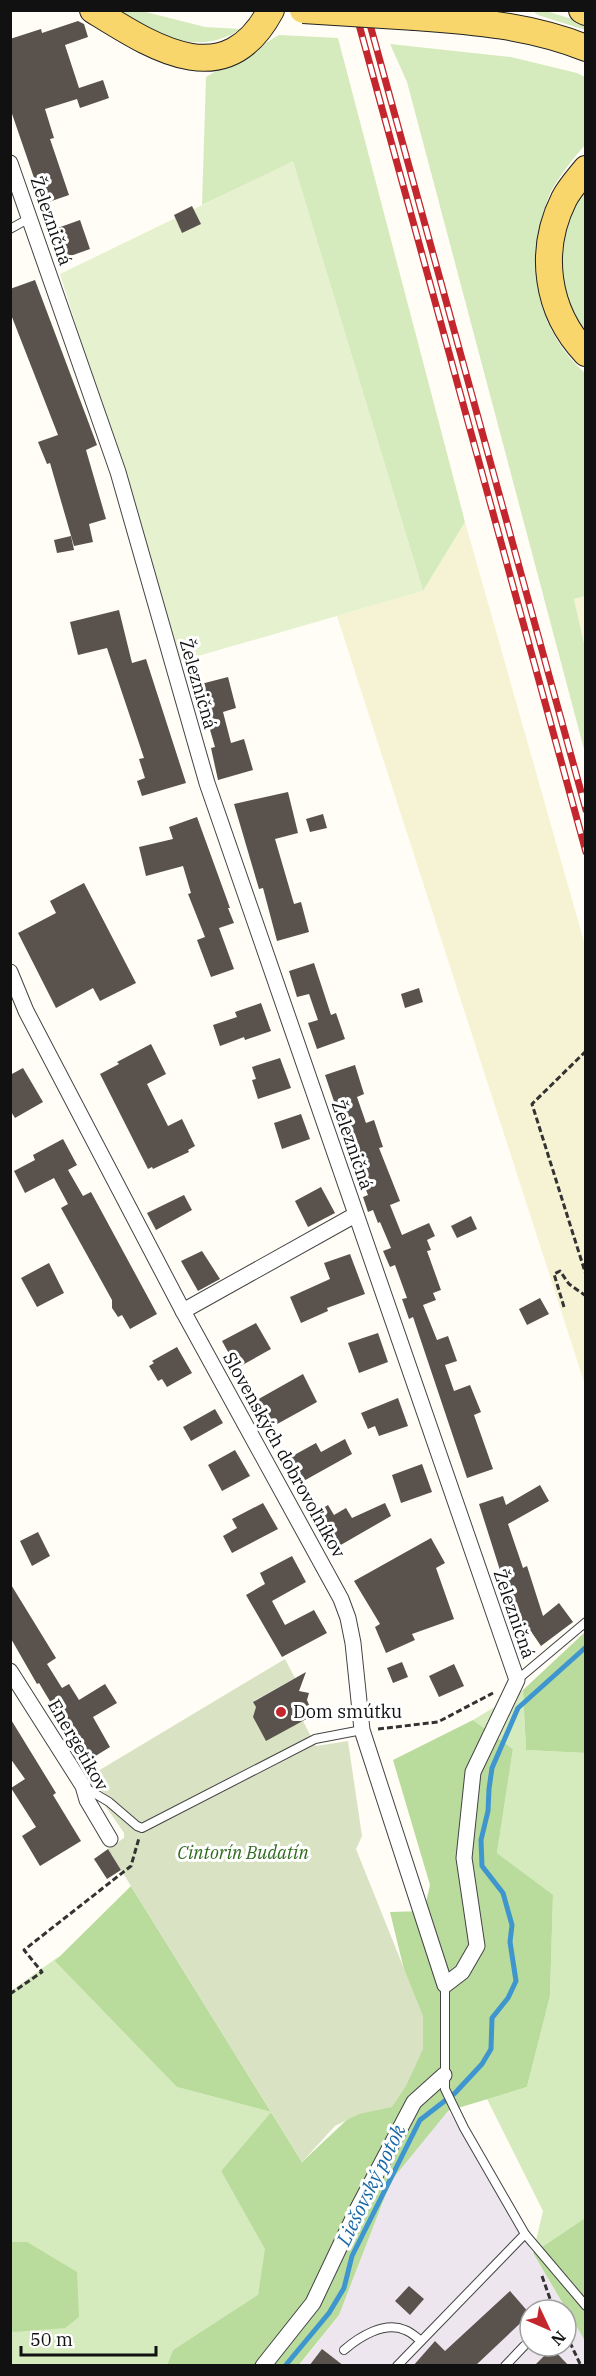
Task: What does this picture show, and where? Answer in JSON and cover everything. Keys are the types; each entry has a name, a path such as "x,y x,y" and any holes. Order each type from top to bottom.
{"main road":[{"path":"93,10 146,43 166,52 203,58 228,52 249,41 262,28 271,10"},
{"path":"303,10 472,21 526,30 563,39 585,48"},
{"path":"585,169 565,197 555,220 551,234 548,266 559,313 577,344 585,353"}],"street":[{"name":"Železničná","path":"10,163 117,472 207,783 517,1680 473,1772 464,1858 477,1946 462,1972 445,1985"},
{"name":"Slovenských dobrovoľníkov","path":"10,972 26,1011 183,1311 341,1599 353,1643 362,1730 445,1985"},
{"name":"Železničná","path":"183,1311 355,1215"},
{"name":"Energetikov","path":"10,1671 83,1786 87,1800 110,1839"},
{"path":"263,2366 314,2303 358,2208 414,2102 445,2082"}],"lane":[{"path":"10,229 28,219"},
{"path":"517,1680 585,1622"},
{"path":"83,1786 110,1802 142,1828 315,1739 362,1730"},
{"path":"445,1985 445,2082 453,2105 525,2234 585,2306"},
{"path":"397,2366 525,2234"},
{"path":"344,2350 359,2336 385,2328 404,2329 421,2341"},
{"path":"505,2366 518,2352"}],"path":[{"path":"585,1051 532,1104 585,1275"},
{"path":"564,1307 554,1274 560,1271 569,1284 585,1296"},
{"path":"362,1730 438,1722 517,1680"},
{"path":"10,1994 42,1972 24,1950 131,1866 142,1828"},
{"path":"547,2260 542,2275 550,2298"}],"shaded area":[{"path":"465,522 585,945 585,1385 337,616 423,591"},
{"path":"585,596 585,648 574,599"},
{"path":"448,2110 559,2298 518,2298 518,2358 578,2358 578,2329 585,2341 585,2365 299,2366 339,2315 391,2181"}],"green space":[{"path":"113,11 142,11 205,27 241,29 224,38 207,42 191,42 160,34"},
{"path":"533,11 546,11 585,23 585,30 538,15"},
{"path":"279,35 338,38 465,522 423,591 293,162 202,205 206,77"},
{"path":"390,44 511,57 585,77 585,145 566,168 550,193 538,236 536,258 540,300 547,321 557,340 585,373 585,596 574,599 585,648 585,753 407,82"},
{"path":"293,161 423,591 181,661 60,274"},
{"path":"585,190 585,333 568,299 563,262 564,243 569,224 575,207"},
{"path":"585,1632 585,1753 526,1750 523,1690"},
{"name":"Cintorín Budatín","path":"285,1659 295,1678 254,1701 256,1707 253,1718 260,1721 303,1721 316,1746 348,1741 362,1836 356,1849 423,2016 423,2049 406,2086 392,2107 359,2114 335,2126 302,2162 108,1849 124,1838 124,1833 102,1801 107,1795 88,1777"},
{"path":"523,1690 526,1750 585,1753 585,2218 533,2253 543,2211 487,2099 527,2087 550,1996 553,1896 497,1853 513,1749 473,1720"},
{"path":"473,1720 513,1749 497,1853 553,1895 550,1996 527,2087 448,2111 391,2181 339,2315 299,2365 167,2365 173,2350 258,2295 265,2249 221,2171 271,2112 177,2087 55,1961 131,1886 302,2162 423,2048 390,1912 424,1911 430,1885 393,1760"},
{"path":"58,1957 177,2087 271,2112 221,2171 266,2249 258,2296 173,2350 167,2365 11,2365 10,2330 13,2332 27,2242 11,2242 11,1991"},
{"path":"585,2218 585,2341 578,2329 578,2298 560,2298 533,2253"},
{"path":"10,2242 27,2242 77,2272 79,2317 65,2328 13,2332 11,2330"}],"building":[{"path":"78,21 84,24 88,37 65,45 79,88 103,80 109,98 80,108 77,99 45,109 54,138 50,139 69,195 43,204 10,108 10,39 41,29 42,33"},
{"path":"192,206 201,224 182,233 174,215"},
{"path":"80,220 90,249 62,259 52,230"},
{"path":"35,280 97,445 86,450 106,519 89,524 93,542 74,546 50,463 47,464 38,442 58,435 10,312 10,289"},
{"path":"71,536 74,550 57,553 54,540"},
{"path":"119,610 132,663 146,659 186,783 142,796 137,781 145,778 139,759 144,758 107,648 78,655 70,622"},
{"path":"228,677 236,708 223,712 231,743 244,739 253,770 218,780 211,748 215,747 197,685"},
{"path":"288,792 298,833 275,839 294,904 301,902 309,932 277,941 263,888 259,889 234,804"},
{"path":"323,814 327,828 310,832 306,819"},
{"path":"197,817 234,923 219,928 234,969 211,977 197,940 205,937 188,894 191,893 183,866 146,876 139,847 173,839 169,827"},
{"path":"84,883 136,983 100,1001 93,988 56,1008 18,933 56,913 50,901"},
{"path":"314,963 331,1015 336,1013 345,1039 317,1049 308,1023 318,1020 309,994 297,997 289,971"},
{"path":"419,988 423,1002 405,1008 401,994"},
{"path":"261,1003 271,1031 245,1040 244,1037 220,1046 213,1025 237,1017 235,1012"},
{"path":"151,1044 166,1074 147,1084 168,1126 182,1119 195,1146 188,1150 189,1152 153,1169 152,1167 148,1169 100,1074"},
{"path":"280,1058 291,1088 258,1099 252,1080 256,1079 252,1067"},
{"path":"355,1065 364,1094 357,1097 366,1123 374,1120 383,1147 379,1148 400,1201 390,1205 402,1235 429,1223 435,1236 427,1240 431,1250 427,1251 441,1290 433,1293 436,1300 423,1305 437,1340 448,1336 457,1361 445,1365 454,1391 470,1385 481,1412 474,1415 493,1469 467,1478 413,1317 409,1319 402,1299 407,1298 395,1265 390,1267 383,1251 391,1248 373,1210 368,1212 363,1197 368,1195 325,1075"},
{"path":"23,1068 43,1102 15,1118 10,1110 10,1075"},
{"path":"301,1114 310,1139 282,1149 274,1123"},
{"path":"63,1139 77,1165 68,1170 83,1196 91,1192 157,1314 130,1329 122,1315 118,1317 112,1308 112,1300 61,1208 68,1204 54,1178 25,1193 14,1171 35,1160 33,1155"},
{"path":"321,1187 335,1213 308,1227 295,1201"},
{"path":"184,1195 192,1210 156,1230 147,1213"},
{"path":"471,1216 477,1229 457,1238 451,1226"},
{"path":"202,1251 220,1279 198,1291 181,1261"},
{"path":"350,1254 365,1294 327,1308 328,1311 301,1323 290,1297 330,1279 324,1263"},
{"path":"49,1263 64,1293 37,1307 21,1278"},
{"path":"540,1298 549,1314 527,1325 519,1309"},
{"path":"256,1323 271,1349 237,1368 222,1341"},
{"path":"378,1333 388,1362 359,1373 348,1343"},
{"path":"177,1347 192,1373 167,1387 162,1379 158,1381 149,1366 154,1363 152,1361"},
{"path":"303,1374 317,1402 270,1428 255,1401"},
{"path":"398,1398 408,1426 379,1436 375,1426 368,1429 361,1413"},
{"path":"215,1409 223,1423 191,1441 183,1427"},
{"path":"345,1439 352,1454 300,1483 287,1459 316,1443 321,1452"},
{"path":"235,1450 250,1476 222,1491 208,1465"},
{"path":"422,1464 432,1492 401,1503 392,1475"},
{"path":"540,1485 549,1501 508,1524 523,1568 527,1566 543,1616 559,1603 573,1622 541,1646 526,1624 518,1627 479,1504 503,1496 506,1505"},
{"path":"263,1503 278,1529 232,1553 223,1536 237,1528 232,1519"},
{"path":"385,1503 391,1516 332,1550 312,1515 328,1505 334,1515 346,1508 352,1518"},
{"path":"38,1532 50,1556 32,1566 20,1541"},
{"path":"431,1538 445,1563 436,1568 454,1619 412,1634 415,1640 386,1653 375,1627 380,1624 354,1581"},
{"path":"292,1556 306,1582 272,1601 285,1625 314,1610 327,1633 282,1657 246,1595 265,1584 260,1573"},
{"path":"10,1583 56,1658 47,1664 62,1688 69,1684 79,1700 105,1684 117,1703 93,1717 110,1747 89,1760 72,1731 69,1733 39,1683 37,1684 10,1637"},
{"path":"402,1662 408,1677 393,1683 387,1668"},
{"path":"454,1664 464,1686 439,1697 429,1676"},
{"name":"Dom smútku","path":"306,1672 299,1691 309,1693 307,1700 309,1705 305,1707 310,1717 266,1741 253,1717 256,1707 253,1702"},
{"path":"10,1718 56,1793 53,1795 81,1841 40,1866 22,1836 36,1827 11,1788 25,1779 10,1758"},
{"path":"108,1849 121,1870 107,1879 94,1859"},
{"path":"409,2286 424,2299 410,2315 395,2301"},
{"path":"510,2291 518,2300 518,2325 475,2366 413,2366 435,2341 445,2351"},
{"path":"322,2349 344,2366 309,2366"},
{"path":"542,2358 561,2358 569,2366 534,2366"}],"waterway":[{"name":"Liešovský potok","path":"285,2366 329,2313 344,2288 352,2256 420,2120 455,2093 482,2064 491,2049 492,2018 508,1998 516,1981 510,1942 512,1925 503,1893 482,1866 481,1840 488,1811 492,1768 518,1708 586,1647"}],"railway":[{"path":"355,10 586,852"},
{"path":"366,10 586,810"}],"place":[{"name":"Dom smútku","path":"281,1712"}]}
